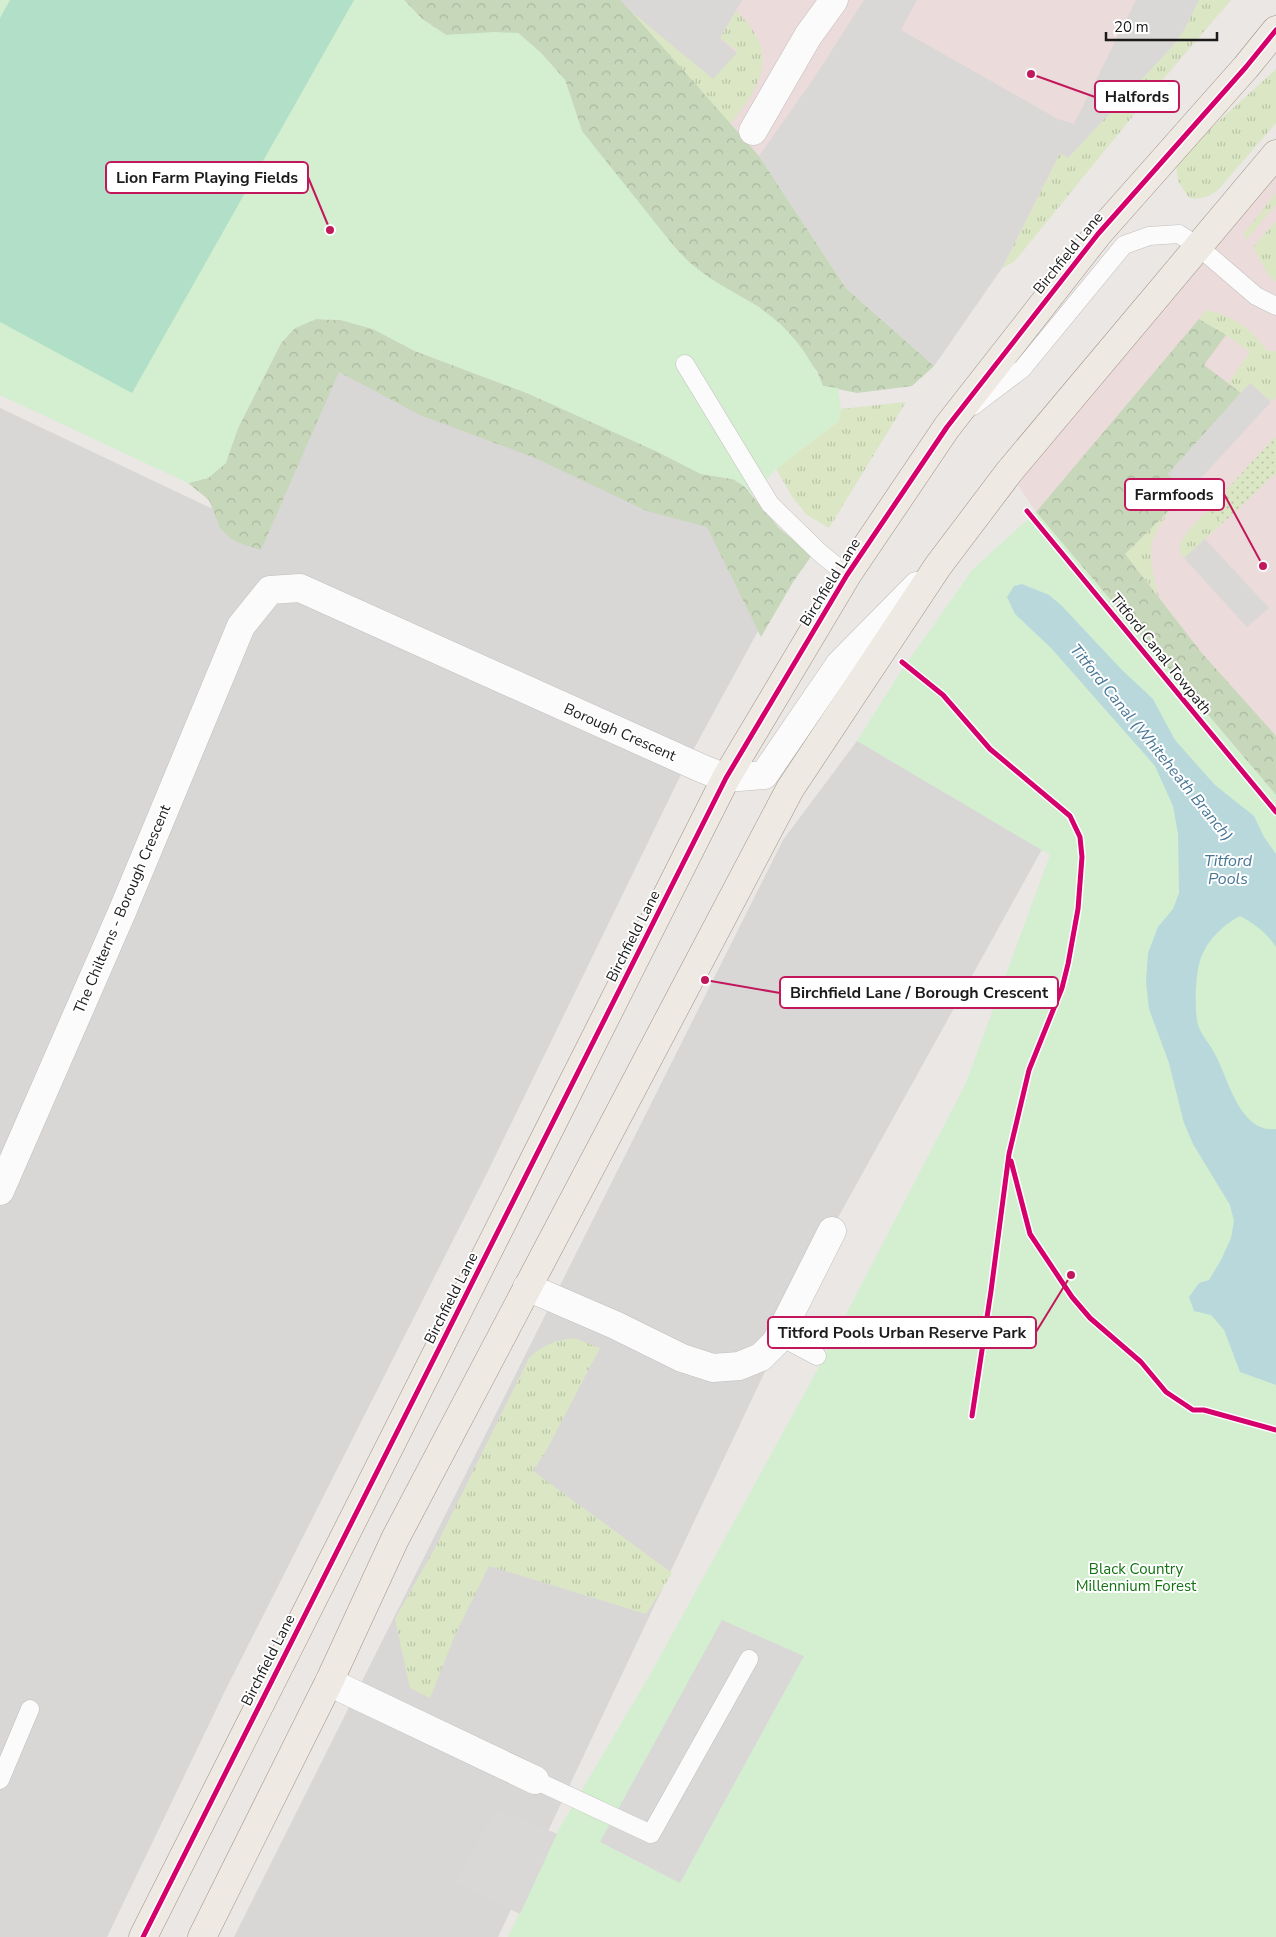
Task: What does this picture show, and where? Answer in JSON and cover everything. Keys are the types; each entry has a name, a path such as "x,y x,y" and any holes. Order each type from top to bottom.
{"main road":[{"name":"Birchfield Lane","path":"143,1937 726,778 847,574 947,427 1098,234 1246,67 1276,30"},
{"path":"202,1937 329,1682 395,1539 790,789 938,566 1009,472 1276,154"}],"street":[{"path":"753,131 808,36 834,0"},
{"name":"Borough Crescent","path":"241,626 270,590 300,588 703,769 726,778 764,775 840,664 938,566"},
{"name":"The Chilterns - Borough Crescent","path":"0,1191 122,912 241,626"},
{"path":"527,1287 615,1325 682,1358 713,1368 739,1366 761,1357 776,1342 832,1231"},
{"path":"329,1682 535,1780"}],"lane":[{"path":"947,427 1022,369 1124,245 1149,236 1179,234 1199,247 1256,296 1276,306"},
{"path":"685,364 770,504 819,552 847,574"},
{"path":"779,1336 817,1356"},
{"path":"535,1780 651,1834 749,1659"},
{"path":"0,1780 30,1710"}],"shaded area":[{"path":"621,0 742,0 720,38 737,53 713,79 626,7"},
{"path":"622,0 1231,0 1002,268 934,366 759,156 729,125"},
{"path":"864,0 917,0 901,30 1058,119 1074,124 1136,0 1199,0 1183,32 1170,49 1068,158 1060,153 1002,268 934,366 846,288 759,156 814,78"},
{"path":"1276,154 1276,892 1099,587 1036,512 1009,472"},
{"path":"331,325 794,565 691,754 488,1171 225,1691 107,1937 0,1937 0,408 215,510"},
{"path":"1250,383 1271,402 1188,492 1168,474"},
{"path":"1205,539 1269,608 1247,627 1184,558"},
{"path":"857,741 1050,835 835,1223 498,1937 234,1937 783,840"},
{"path":"722,1620 804,1656 680,1883 600,1842"},
{"path":"495,1811 532,1823 557,1834 520,1914 457,1883"}],"green space":[{"path":"0,0 404,0 422,19 446,35 494,32 518,33 541,53 565,80 582,131 677,250 696,268 758,307 779,323 804,352 823,386 838,388 841,409 839,421 776,469 752,495 744,486 733,479 701,474 656,451 527,393 415,351 373,329 341,320 316,319 295,328 281,343 238,428 226,463 208,478 188,483 0,395"},
{"path":"10,0 354,0 132,393 0,322 0,18"},
{"path":"404,0 621,0 759,156 846,288 934,366 912,386 857,393 823,386 817,371 759,307 713,281 692,266 615,177 582,131 565,80 541,53 518,33 446,35 422,19"},
{"path":"1199,0 1231,0 1167,74 1014,262 1002,268 1060,153 1170,49 1183,32"},
{"path":"626,7 713,78 738,51 720,38 736,11 750,26 758,40 762,55 762,68 751,96 729,125"},
{"path":"1276,69 1276,123 1218,190 1197,199 1189,198 1178,181 1176,163 1185,152"},
{"path":"1276,193 1276,204 1246,240 1244,233"},
{"path":"1276,221 1276,282 1268,275 1253,247"},
{"path":"1206,310 1241,324 1255,336 1267,351 1276,351 1276,396 1271,402 1251,384 1241,393 1229,382 1250,352 1199,319"},
{"path":"316,319 341,320 373,329 415,351 527,393 656,451 701,474 733,479 744,486 779,528 812,555 793,582 761,637 707,527 647,511 535,458 420,415 339,372 261,550 244,545 230,538 220,528 209,500 188,483 208,478 225,463 238,428 281,343 295,328"},
{"path":"1199,319 1226,335 1204,365 1241,393 1168,474 1188,492 1125,554 1201,652 1276,736 1276,795 1036,512"},
{"path":"906,402 829,528 807,515 793,498 776,469 839,421 841,409"},
{"path":"1276,436 1276,473 1223,523 1208,510"},
{"path":"1208,510 1223,523 1184,558 1180,552 1180,547 1185,535"},
{"path":"1169,511 1155,535 1151,550 1152,566 1159,597 1125,554"},
{"name":"Black Country Millennium Forest","path":"1036,512 1276,795 1276,1937 508,1937 559,1829 651,1673 813,1378 966,1083 1050,855 857,741 899,674 973,569"},
{"path":"574,1338 600,1348 546,1451 533,1471 672,1573 646,1614 489,1566 455,1635 430,1698 410,1688 395,1619 436,1546 529,1358 550,1344"}],"water":[{"name":"Titford Pools","path":"1022,584 1049,595 1061,605 1121,669 1153,699 1175,740 1215,785 1254,816 1264,837 1276,854 1276,947 1265,933 1251,922 1240,916 1234,919 1214,936 1200,959 1196,999 1198,1025 1215,1054 1238,1104 1245,1115 1254,1123 1264,1128 1276,1129 1276,1385 1240,1372 1224,1330 1211,1315 1194,1311 1189,1297 1199,1283 1209,1280 1221,1260 1231,1238 1234,1221 1230,1205 1193,1144 1184,1123 1169,1063 1149,1009 1146,982 1148,953 1158,927 1173,909 1179,893 1178,834 1173,806 1155,766 1051,648 1015,614 1007,597 1014,586"}],"cycle path":[{"path":"143,1937 726,778 847,575 947,427 1098,234 1246,67 1276,30"},
{"name":"Titford Canal Towpath","path":"1027,511 1276,812"},
{"path":"902,662 943,695 990,749 1070,816 1080,837 1082,857 1078,909 1068,964 1062,988 1029,1070 1009,1154 972,1416"},
{"path":"1011,1161 1030,1234 1072,1297 1090,1318 1141,1362 1166,1392 1193,1410 1204,1410 1276,1430"}],"place":[{"name":"Halfords","path":"1031,74"},
{"name":"Lion Farm Playing Fields","path":"330,230"},
{"name":"Farmfoods","path":"1263,566"},
{"name":"Birchfield Lane / Borough Crescent","path":"705,980"},
{"name":"Titford Pools Urban Reserve Park","path":"1071,1275"}],"water label":[{"name":"Titford Canal (Whiteheath Branch)","path":"1152,742"}]}
